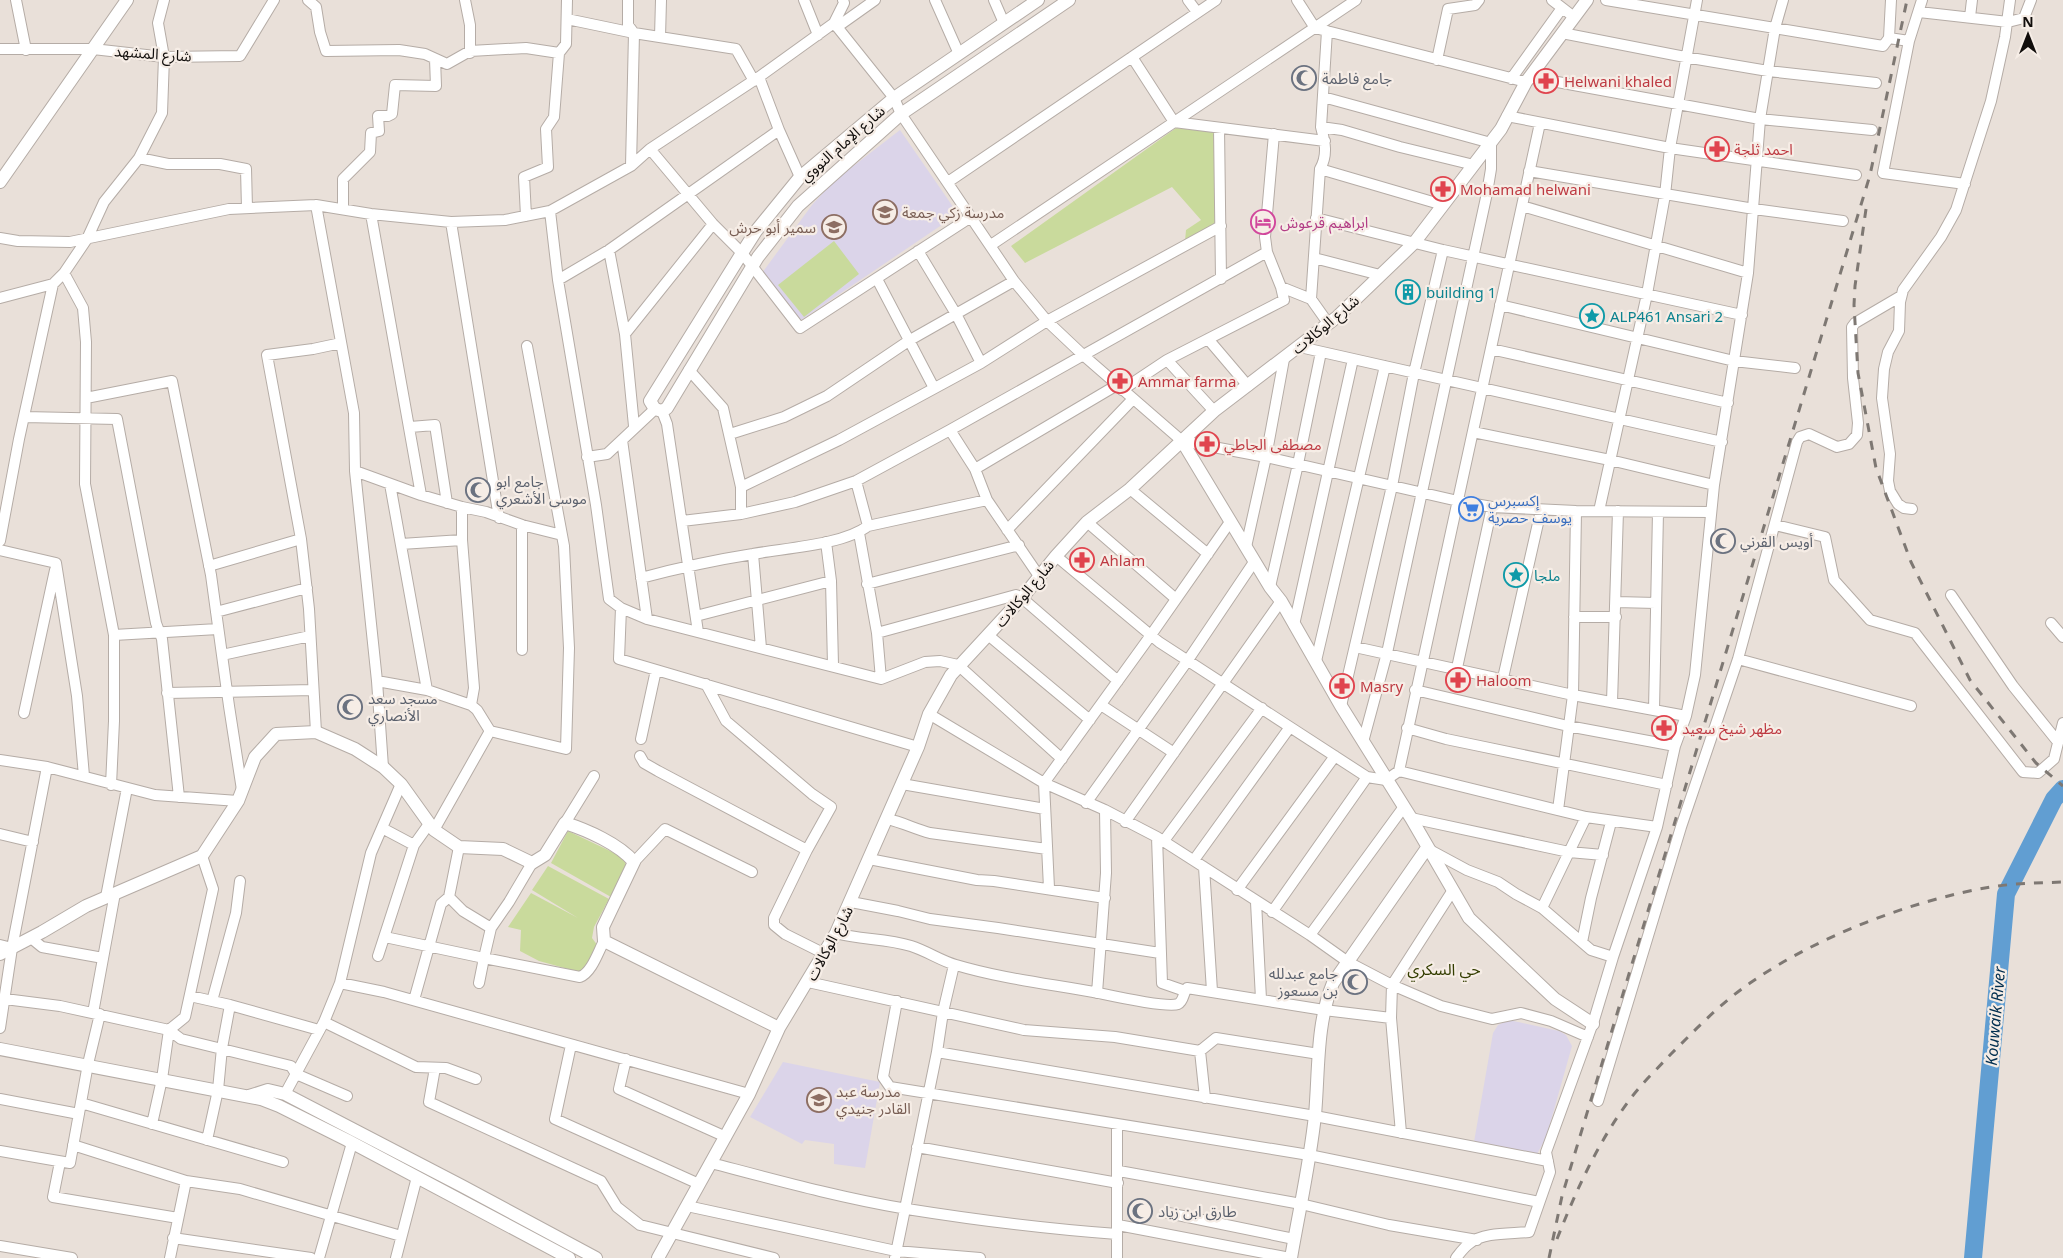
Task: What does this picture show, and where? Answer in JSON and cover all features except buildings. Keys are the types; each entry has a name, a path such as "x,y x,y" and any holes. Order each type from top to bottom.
{"street":[{"path":"16,0 26,50"},
{"path":"0,182 128,0"},
{"path":"0,298 53,284 64,273 86,239 104,202 139,158 162,113 164,57 158,23 164,0"},
{"name":"شارع المشهد","path":"0,49 92,49 164,57 240,56 274,0"},
{"path":"308,0 316,7 320,32 326,51 399,50 425,54 447,64 470,52 526,48 559,53"},
{"path":"465,0 470,25 470,52"},
{"path":"526,216 524,176 548,167 546,129 554,117 559,53 566,44 567,0"},
{"path":"628,0 628,25 634,33 631,166"},
{"path":"660,37 661,0"},
{"path":"804,0 818,35"},
{"path":"836,25 844,3 843,0"},
{"path":"0,238 18,241 70,242 229,209 247,208 316,205 371,214 451,222 506,220 550,211 631,166 650,149 757,79 818,35 875,0"},
{"path":"935,0 959,54"},
{"path":"994,0 1004,23"},
{"name":"شارع الإمام النووي","path":"658,410 650,400 756,231 800,177 894,98 1038,0"},
{"path":"587,457 606,454 634,426 658,410 668,408 753,265 798,206 901,114 1069,0"},
{"path":"1188,0 1197,12"},
{"path":"948,182 1216,0"},
{"path":"1297,0 1314,28 1511,79 1679,103 1760,119 1872,130"},
{"path":"991,246 1356,0"},
{"path":"1437,60 1448,9 1475,5 1480,0"},
{"path":"1552,0 1574,17"},
{"name":"شارع الوكالات","path":"658,1258 750,1094 779,1028 836,933 918,747 929,714 947,680 958,665 988,636 1087,522 1130,489 1214,411 1300,347 1414,242 1491,143 1501,129 1528,80 1587,0"},
{"path":"1606,0 1883,46 1889,38 1892,0"},
{"path":"1599,511 1647,294 1666,195 1670,148 1679,103 1685,57 1697,0"},
{"path":"1456,1258 1470,1243 1487,1236 1529,1232 1550,1172 1546,1152 1593,1024 1613,957 1657,827 1675,746 1686,716 1695,675 1710,512 1748,273 1760,119 1775,28 1783,0"},
{"path":"1922,0 1909,41 1883,173 1965,184"},
{"path":"1970,17 1972,0"},
{"path":"1912,509 1904,508 1898,504 1890,491 1888,481 1890,454 1882,398 1882,379 1886,360 1899,331 1901,296 1906,285 1947,228 1965,184 1991,102 2008,22 2010,0"},
{"path":"1918,12 2008,22 2024,18 2030,0"},
{"path":"1511,79 1562,8"},
{"path":"567,19 634,33 736,49 757,79 800,177"},
{"path":"836,25 894,98 901,114 1014,281 1047,321 1182,441 1254,562 1281,601 1341,706 1411,818 1469,918 1555,999 1593,1024"},
{"path":"1311,299 1320,170 1325,159 1325,141 1321,127 1328,31"},
{"path":"1562,33 1768,71 1876,83"},
{"path":"1889,38 1909,41"},
{"path":"1132,57 1174,122 1325,141"},
{"path":"343,209 343,179 370,152 371,133 379,131 378,116 392,114 395,85 436,86 435,58"},
{"path":"1323,97 1491,143 1491,170 1447,380 1387,653 1363,742"},
{"path":"1507,116 1670,148 1856,175"},
{"path":"1056,556 1151,636 1367,777 1386,780 1399,771 1415,690 1540,123"},
{"path":"1321,127 1342,130 1400,147 1474,165"},
{"path":"1219,128 1221,279"},
{"path":"558,280 609,250 779,130"},
{"path":"975,470 1167,360 1284,300 1281,287 1267,252 1265,237 1274,134"},
{"path":"650,149 712,224 753,265 800,328 971,217"},
{"path":"139,158 168,164 220,164 246,169 247,208"},
{"path":"1320,170 1443,205"},
{"path":"1529,171 1666,195 1843,221"},
{"path":"316,205 354,413 354,471 377,681 383,766"},
{"path":"1522,206 1748,273"},
{"path":"550,211 558,280 596,505 609,599 621,608 647,619 882,679 925,662 940,661 958,665 1062,759"},
{"path":"371,214 421,495"},
{"path":"1316,218 1443,250 1742,315"},
{"path":"451,222 499,518"},
{"path":"624,334 712,224"},
{"path":"741,487 839,440 981,363 1047,321 1221,226"},
{"path":"609,250 624,334 634,426"},
{"path":"1341,706 1392,486 1414,373 1443,250"},
{"path":"918,251 956,314 981,363"},
{"path":"682,521 741,514 795,502 856,481 1267,252"},
{"path":"1314,258 1380,275"},
{"path":"64,273 83,308 86,342 85,484 114,636 114,721 111,785"},
{"path":"877,279 934,388"},
{"path":"730,434 784,417 827,396 910,340 1014,281"},
{"path":"0,541 24,417 53,284"},
{"path":"1281,287 1311,299 1328,323"},
{"path":"1598,1101 1681,827 1738,659 1797,442 1800,437 1806,434 1837,447 1849,444 1857,435 1858,423 1852,327 1858,321 1901,296"},
{"path":"1500,305 1734,361 1795,368"},
{"path":"1208,339 1248,386"},
{"path":"316,732 301,539 266,355 313,350 341,343"},
{"path":"377,681 427,690 471,705 477,710 490,732 566,749 569,648 562,536 527,346"},
{"path":"1300,347 1722,442"},
{"path":"1490,349 1728,403"},
{"path":"1270,587 1298,464 1320,352"},
{"path":"1246,547 1266,457 1284,359"},
{"path":"1294,624 1354,359"},
{"path":"1167,360 1214,411"},
{"path":"1316,661 1385,366"},
{"path":"689,370 723,408 741,487 741,514"},
{"path":"86,398 172,381 209,566 240,795"},
{"path":"1007,530 1133,399"},
{"path":"658,410 667,424 698,632"},
{"path":"24,417 116,419 159,632 162,639 179,797"},
{"path":"410,427 435,425 447,503"},
{"path":"950,430 975,470 987,500 1039,576"},
{"path":"1472,432 1610,460 1714,485"},
{"path":"622,440 647,619"},
{"path":"1182,441 1266,457 1492,507 1576,511 1710,512"},
{"path":"354,471 462,508 486,512 522,526 562,536"},
{"path":"856,481 863,530 867,584 882,679"},
{"path":"390,484 427,690"},
{"path":"1130,489 1208,554"},
{"path":"641,578 688,566 826,542 863,530 987,500"},
{"path":"1457,668 1492,507"},
{"path":"462,508 462,540 474,688 471,705"},
{"path":"1503,678 1541,510"},
{"path":"1558,810 1573,695 1576,511"},
{"path":"1612,702 1618,511"},
{"path":"1654,710 1658,512"},
{"path":"1087,522 1176,599"},
{"path":"1049,888 1044,783 1151,636 1230,522"},
{"path":"1775,525 1824,537 1834,580 1870,620 1915,633 2023,772 2038,774 2054,759 2063,723"},
{"path":"522,526 522,650"},
{"path":"209,566 301,539"},
{"path":"401,544 462,540"},
{"path":"826,542 830,581 833,665"},
{"path":"867,584 1019,545"},
{"path":"0,550 56,562"},
{"path":"753,554 761,648"},
{"path":"24,713 56,562"},
{"path":"56,562 77,696 84,776"},
{"path":"1086,803 1188,660 1254,562"},
{"path":"696,616 830,581"},
{"path":"216,612 306,588"},
{"path":"876,633 1016,595 1022,598 1118,681"},
{"path":"1951,595 2013,686 2058,742"},
{"path":"1125,822 1281,601"},
{"path":"1616,602 1656,603"},
{"path":"621,608 618,658 918,747"},
{"path":"1574,617 1616,617"},
{"path":"2051,623 2063,637"},
{"path":"114,636 218,629"},
{"path":"222,655 310,636"},
{"path":"988,636 1090,720"},
{"path":"1355,647 1503,678 1573,695 1686,716"},
{"path":"1738,659 1912,706"},
{"path":"641,739 656,670"},
{"path":"706,684 726,721 812,794 832,807 774,918 774,925 785,934 825,954"},
{"path":"167,693 313,690"},
{"path":"1415,690 1568,726 1675,746"},
{"path":"1101,705 1174,753"},
{"path":"1184,991 1162,983 1160,953 1160,840 1262,708"},
{"path":"929,714 1044,783 1105,810 1160,840 1194,860 1348,962 1392,985 1441,1006 1492,1019 1521,1013 1551,1021 1588,1037"},
{"path":"1194,860 1290,727"},
{"path":"1408,728 1446,739 1667,785"},
{"path":"0,954 6,946 31,938 86,906 202,856 240,795 255,757 276,734 316,732 355,749 383,766 401,784 432,827 459,847 503,850 532,863"},
{"path":"378,956 414,845 432,827 490,732"},
{"path":"640,756 644,763 658,771 808,850"},
{"path":"1237,890 1335,756"},
{"path":"0,760 47,767 155,795 179,797 240,795"},
{"path":"0,1028 4,999 6,946 33,842 47,767"},
{"path":"1399,771 1586,817 1657,827"},
{"path":"479,982 491,928 532,863 545,855 594,776"},
{"path":"1272,912 1367,777"},
{"path":"285,1094 322,1026 340,983 371,853 401,784"},
{"path":"902,784 1045,809"},
{"path":"0,1151 70,1163 97,1014 111,895 127,788"},
{"path":"1310,936 1403,808"},
{"path":"1097,993 1105,898 1105,810"},
{"path":"1542,908 1586,817"},
{"path":"1411,818 1569,852 1602,855"},
{"path":"887,819 904,822 914,829 930,833 1047,849"},
{"path":"1582,942 1591,898 1611,822"},
{"path":"565,823 585,830 628,855 634,862"},
{"path":"382,828 414,845"},
{"path":"385,937 580,977 586,975 604,941 603,927 634,862 665,829 752,872"},
{"path":"0,834 33,842"},
{"path":"414,1000 427,946 441,904 449,897 459,847"},
{"path":"1427,848 1467,870 1498,882 1542,908 1591,950 1613,957"},
{"path":"711,1163 905,1209 1048,1229 1118,1230 1291,1258 1309,1155 1324,1010 1333,983 1427,848"},
{"path":"152,1124 162,1079 169,1030 185,1017 213,889 202,856"},
{"path":"870,859 978,880 1049,888 1105,898"},
{"path":"1204,867 1212,991"},
{"path":"212,1001 236,913 240,881"},
{"path":"1401,1133 1391,1018 1392,985 1453,890"},
{"path":"449,897 463,911 491,928"},
{"path":"851,902 930,919 1160,953"},
{"path":"1256,902 1261,999"},
{"path":"836,933 853,938 912,946 954,965 1005,978 1171,1005 1178,1004 1182,1000 1184,991 1187,988 1324,1010 1391,1018"},
{"path":"31,938 42,947 103,958"},
{"path":"604,941 779,1028"},
{"path":"895,1254 954,965"},
{"path":"808,982 897,1000 1024,1030 1114,1037 1200,1051 1216,1038 1319,1054"},
{"path":"340,983 414,1000 750,1094"},
{"path":"190,996 322,1026 416,1067 446,1068 476,1079"},
{"path":"4,999 60,1006 169,1030 181,1039 291,1066 296,1074 347,1096"},
{"path":"897,1000 884,1076 890,1088 1309,1155 1539,1202"},
{"path":"207,1140 218,1090 222,1048 230,1005"},
{"path":"571,1045 555,1119 699,1184"},
{"path":"0,1049 88,1064 249,1096 279,1106 417,1176 459,1192 596,1258"},
{"path":"1200,1051 1205,1098"},
{"path":"937,1052 1314,1116 1548,1161"},
{"path":"626,1059 619,1089 726,1137"},
{"path":"435,1068 429,1102 601,1181 617,1207 640,1225 774,1258"},
{"path":"249,1096 268,1090 285,1094 459,1192 569,1258"},
{"path":"0,1099 79,1114"},
{"path":"81,1103 283,1162"},
{"path":"1117,1125 1119,1171 1117,1258"},
{"path":"319,1258 352,1143"},
{"path":"74,1146 186,1181 240,1189 401,1236"},
{"path":"917,1147 1118,1184"},
{"path":"60,1162 53,1196 178,1218"},
{"path":"1119,1171 1301,1204 1389,1225 1478,1240"},
{"path":"396,1258 417,1176"},
{"path":"170,1258 186,1181"},
{"path":"687,1206 895,1254 980,1258"},
{"path":"1168,1213 1294,1239"},
{"path":"173,1238 311,1258"},
{"path":"0,1246 72,1258"}],"shaded area":[{"path":"900,130 958,214 801,320 762,273 812,205 834,181"},
{"path":"1509,1020 1559,1031 1566,1035 1572,1046 1546,1138 1537,1154 1474,1142 1493,1033 1498,1025"},
{"name":"مدرسة عبد القادر جنيدي","path":"783,1062 880,1082 865,1168 834,1164 834,1144 805,1140 802,1144 750,1117"}],"green space":[{"path":"1176,128 1215,132 1216,225 1185,241 1186,230 1201,220 1172,187 1025,263 1011,246"},
{"path":"834,241 859,274 804,317 778,285"},
{"path":"568,831 625,858 626,867 611,897 551,863"},
{"path":"548,866 609,899 594,927 592,938 598,946 584,971 579,972 539,961 520,951 521,930 508,927 531,893 578,918 532,890"}],"waterway":[{"name":"Kouwaik River","path":"1973,1258 2006,894 2054,799 2063,789"}],"railway":[{"path":"1549,1258 1562,1196 1870,175 1907,0"},
{"path":"1866,209 1854,305 1858,373 1876,468 1911,562 1970,680 2036,763 2063,786"},
{"path":"1557,1239 1572,1203 1606,1134 1633,1096 1654,1071 1699,1026 1750,983 1804,950 1897,911 1929,901 1991,887 2063,882"}],"place":[{"name":"جامع فاطمة","path":"1304,78"},
{"name":"Helwani khaled","path":"1546,81"},
{"name":"احمد ثلجة","path":"1717,149"},
{"name":"Mohamad helwani","path":"1443,189"},
{"name":"مدرسة زكي جمعة","path":"885,212"},
{"name":"ابراهيم قرعوش","path":"1263,222"},
{"name":"سمير أبو حرش","path":"834,227"},
{"name":"building 1","path":"1408,292"},
{"name":"ALP461 Ansari 2","path":"1592,316"},
{"name":"Ammar farma","path":"1120,381"},
{"name":"مصطفى الجاطي","path":"1207,444"},
{"name":"جامع ابو موسى الأشعري","path":"478,490"},
{"name":"إكسبرس يوسف حصرية","path":"1471,509"},
{"name":"أويس القرني","path":"1723,541"},
{"name":"Ahlam","path":"1082,560"},
{"name":"ملجا","path":"1516,575"},
{"name":"Haloom","path":"1458,680"},
{"name":"Masry","path":"1342,686"},
{"name":"مسجد سعد الأنصاري","path":"350,707"},
{"name":"مظهر شيخ سعيد","path":"1664,728"},
{"name":"جامع عبدلله بن مسعوز","path":"1355,982"},
{"name":"مدرسة عبد القادر جنيدي","path":"819,1100"},
{"name":"طارق ابن زياد","path":"1140,1211"}],"district":[{"name":"حي السكري","path":"1444,969"}]}
